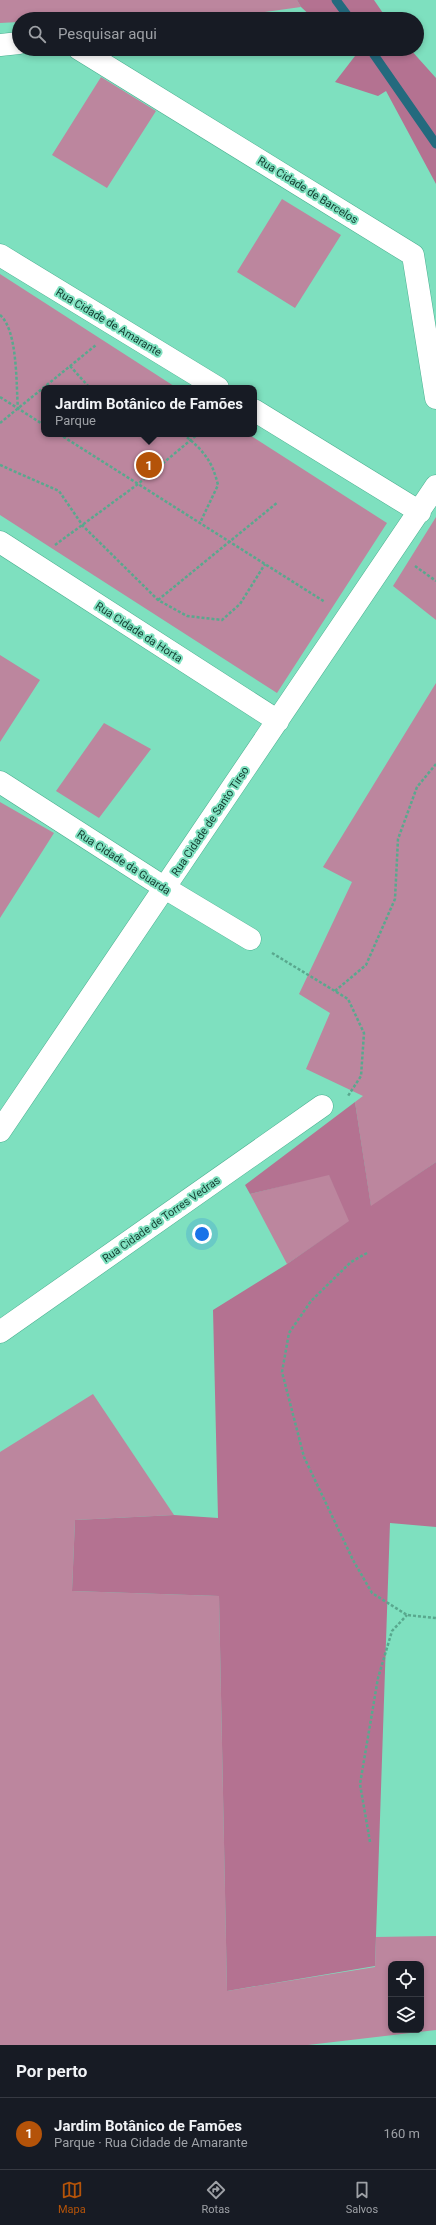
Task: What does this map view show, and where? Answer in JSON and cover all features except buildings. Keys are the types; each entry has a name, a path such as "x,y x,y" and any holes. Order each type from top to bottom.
{"street":[{"path":"0,45 12,44"},
{"name":"Rua Cidade de Barcelos","path":"90,56 413,255 436,398"},
{"name":"Rua Cidade de Amarante","path":"0,255 213,385"},
{"path":"257,412 420,512 436,486"},
{"name":"Rua Cidade de Santo Tirso","path":"0,1131 420,512"},
{"name":"Rua Cidade da Horta","path":"0,542 278,721"},
{"name":"Rua Cidade da Guarda","path":"0,782 165,888 250,939"},
{"name":"Rua Cidade de Torres Vedras","path":"0,1332 322,1106"}],"path":[{"path":"0,315 6,320 10,333 18,408"},
{"path":"46,385 102,340"},
{"path":"70,366 87,385"},
{"path":"0,423 41,389"},
{"path":"0,397 41,423"},
{"path":"64,437 326,602"},
{"path":"187,437 213,465 218,485 200,523"},
{"path":"52,548 138,484 194,437"},
{"path":"0,465 59,491 83,526 158,600 187,616 222,620 240,604 265,564"},
{"path":"158,600 278,502"},
{"path":"335,991 366,965 395,899 398,839 417,787 436,764"},
{"path":"250,939 348,999 364,1034 361,1076 348,1097 322,1106"},
{"path":"367,1252 351,1262 311,1302 289,1333 282,1372 304,1457 353,1560 372,1593 407,1615 436,1618"},
{"path":"370,1842 360,1784 378,1678 392,1631 407,1615"}],"shaded area":[{"path":"0,0 297,0 301,7 265,12 12,12 12,22 0,23"},
{"path":"297,0 374,0 382,12 306,12"},
{"path":"355,56 416,56 436,78 436,184 386,91 378,96 335,82"},
{"path":"101,77 156,111 107,188 52,155"},
{"path":"282,199 341,235 295,308 237,272"},
{"path":"0,274 172,385 41,385 41,437 253,437 387,523 277,693 0,515"},
{"path":"436,517 436,620 393,586"},
{"path":"0,655 40,680 0,742"},
{"path":"436,683 436,1162 371,1207 355,1102 363,1096 306,1069 330,1013 299,994 352,882 323,867"},
{"path":"104,723 151,749 99,818 56,791"},
{"path":"0,802 54,833 0,918"},
{"path":"355,1102 371,1206 436,1162 436,1527 390,1523 375,1966 227,1991 219,1596 72,1591 75,1520 174,1515 218,1518 213,1310 287,1264 349,1221 329,1175 250,1194 245,1185"},
{"path":"329,1174 350,1221 287,1264 250,1194"},
{"path":"93,1394 174,1515 75,1520 72,1591 219,1596 227,1991 375,1967 376,1937 436,1936 436,2030 424,2031 424,1961 388,1961 388,2033 410,2033 308,2045 0,2045 0,1452"}],"waterway":[{"path":"336,0 345,12"},
{"path":"375,56 436,144"}],"place":[{"name":"Jardim Botânico de Famões","path":"149,465"}]}
